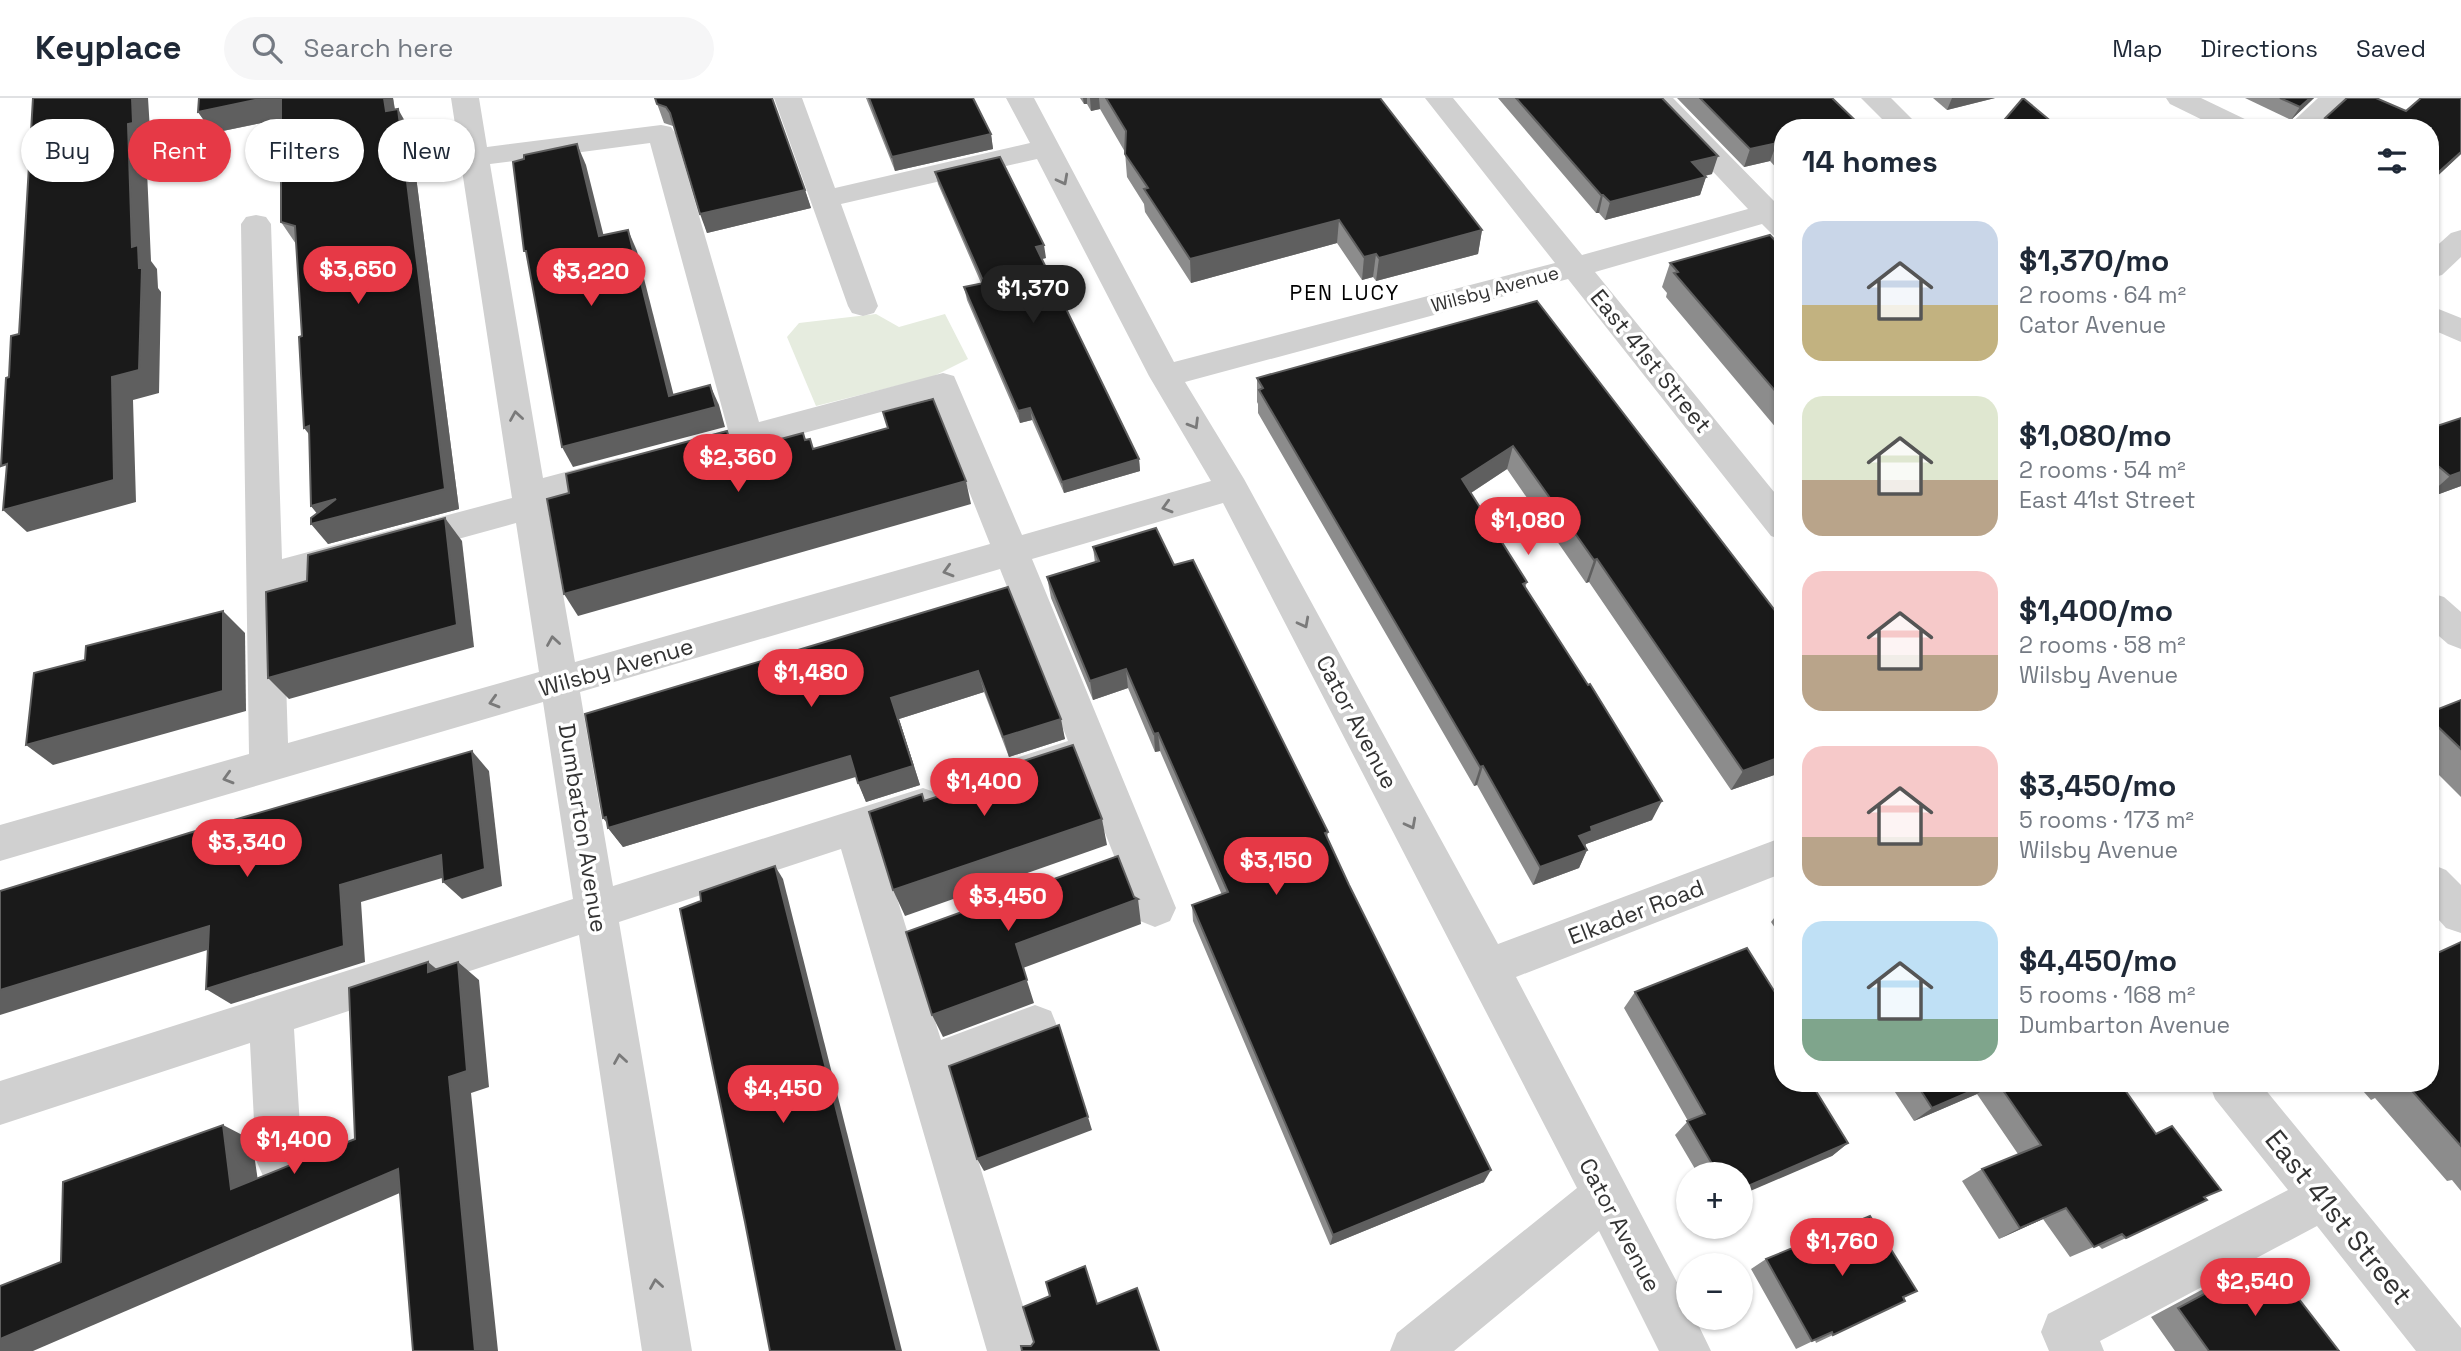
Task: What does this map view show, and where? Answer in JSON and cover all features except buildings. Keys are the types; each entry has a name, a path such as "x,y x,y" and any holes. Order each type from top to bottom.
{"street":[{"name":"Dumbarton Avenue","path":"465,98 469,119"},
{"path":"788,98 863,306"},
{"name":"Cator Avenue","path":"1020,98 1165,376 1232,488 1488,968 1686,1351"},
{"name":"East 41st Street","path":"1439,98 1774,516"},
{"path":"1658,98 1774,212"},
{"path":"1875,98 1897,119"},
{"path":"2180,98 2223,119"},
{"path":"2310,119 2334,98"},
{"path":"475,157 661,133 747,438"},
{"path":"825,199 1046,148"},
{"name":"Dumbarton Avenue","path":"475,157 667,1351"},
{"name":"Wilsby Avenue","path":"1165,376 1774,217"},
{"path":"256,224 269,767"},
{"path":"2439,261 2461,240"},
{"path":"2439,320 2461,331"},
{"path":"264,578 943,384 1155,908"},
{"name":"Wilsby Avenue","path":"0,843 1232,488"},
{"path":"2439,614 2461,634"},
{"path":"0,1103 1091,750"},
{"path":"855,828 909,937 926,1067 1012,1351"},
{"path":"1096,871 1134,857"},
{"name":"Elkader Road","path":"1488,968 1774,858"},
{"path":"2439,891 2461,914"},
{"path":"271,1017 279,1160"},
{"path":"926,1067 1035,1026"},
{"name":"East 41st Street","path":"2238,1092 2448,1351"},
{"path":"1415,1351 1604,1196"},
{"path":"2079,1351 2066,1332 2324,1197"}],"shaded area":[{"path":"876,314 899,327 945,314 968,359 932,377 816,406 787,337 799,323"}],"district":[{"name":"PEN LUCY","path":"1345,292"}]}
